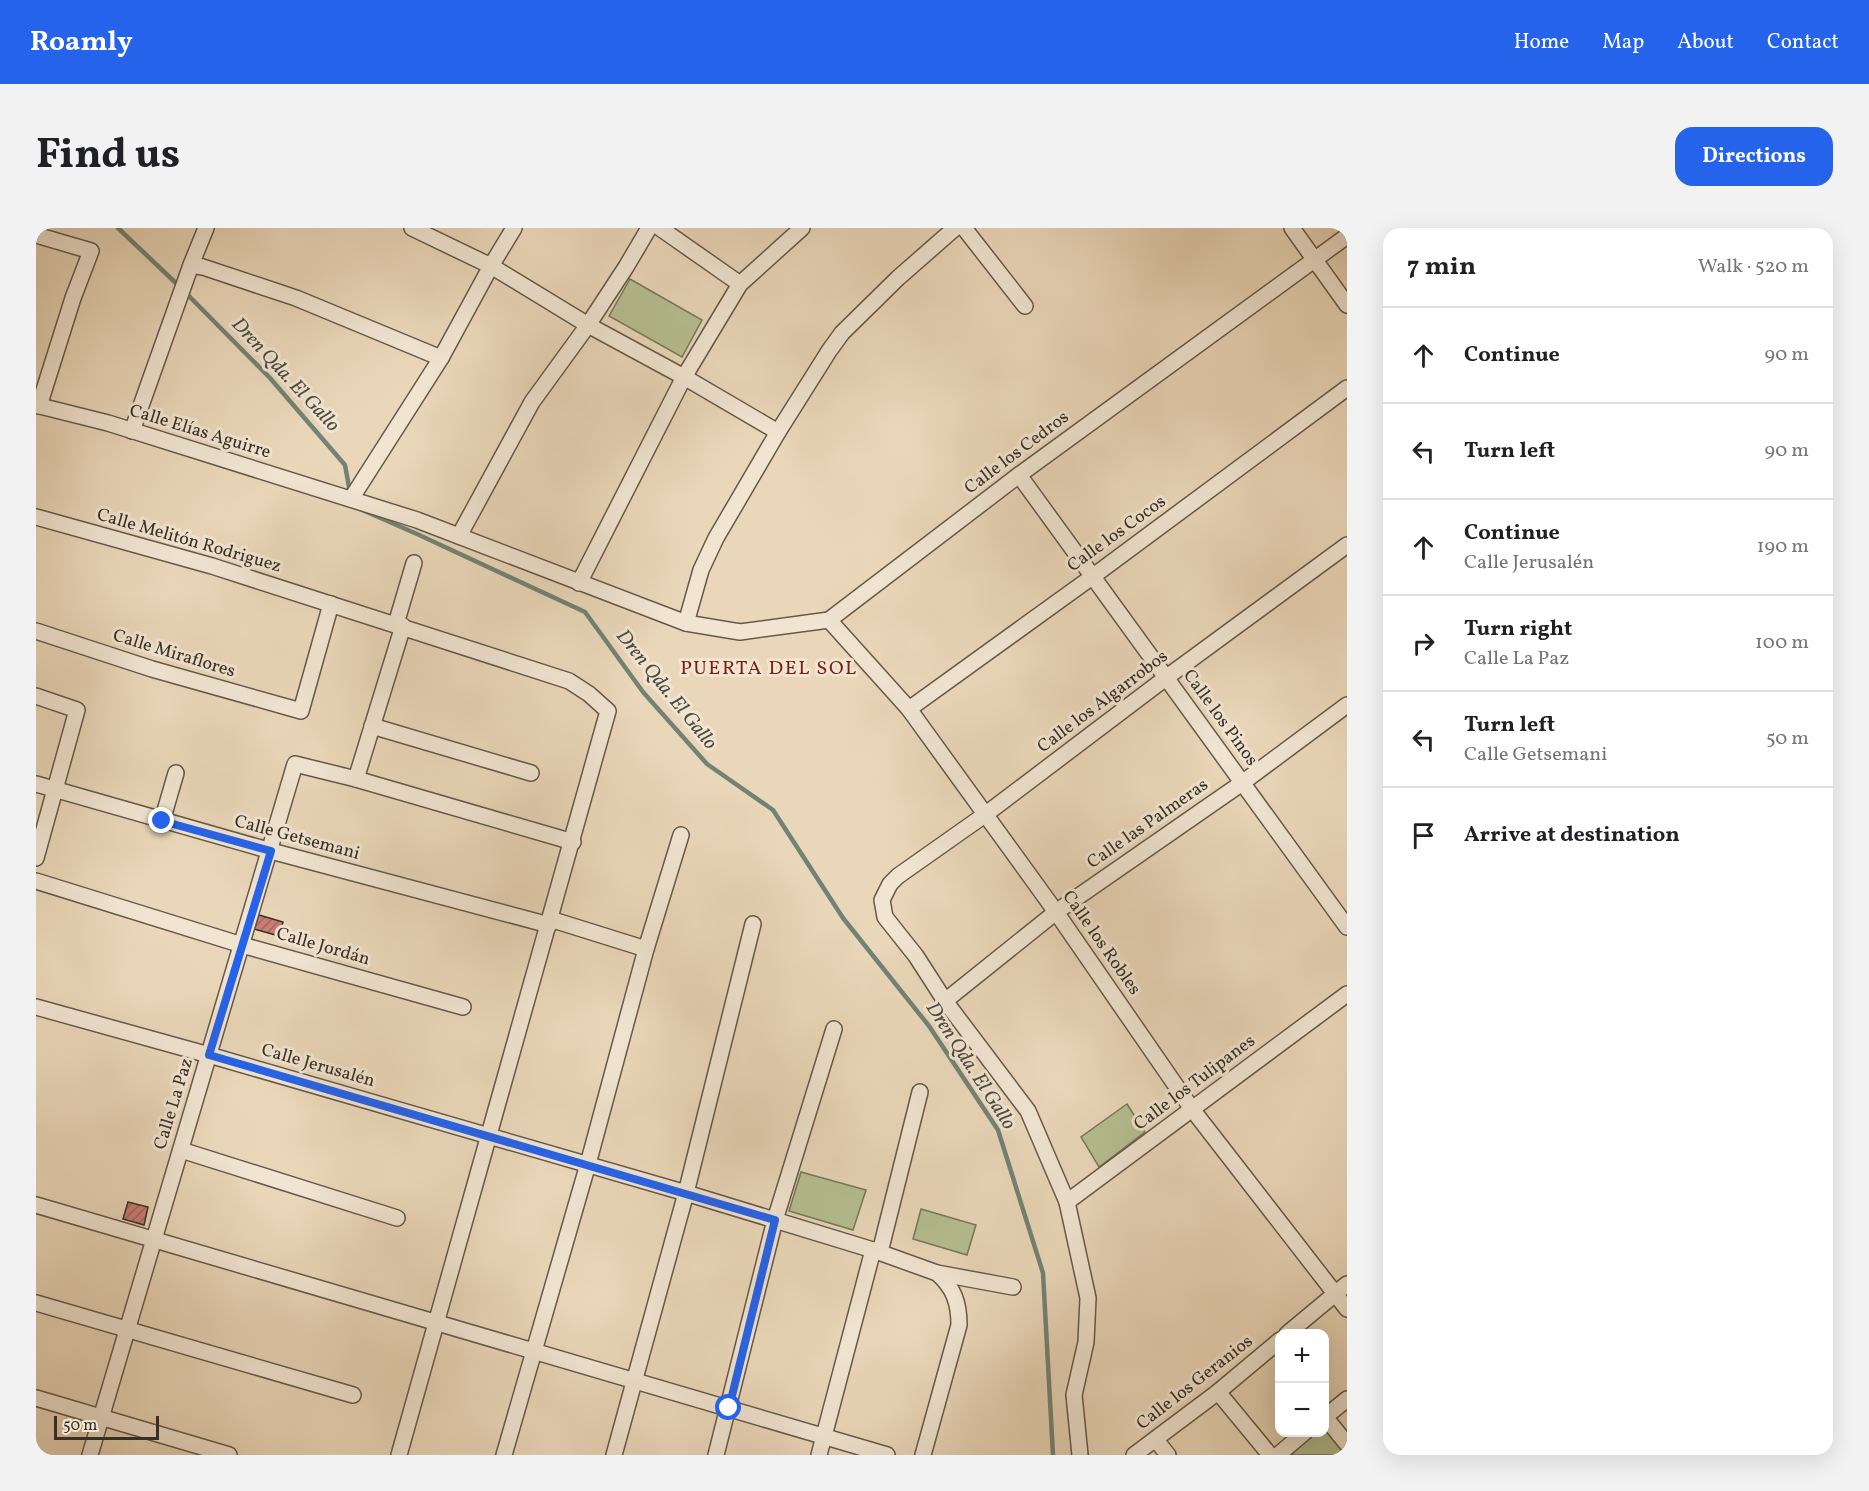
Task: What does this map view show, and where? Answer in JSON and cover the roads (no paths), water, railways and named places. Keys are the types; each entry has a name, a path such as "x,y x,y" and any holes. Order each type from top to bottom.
{"street":[{"path":"132,431 206,228"},
{"path":"412,228 491,266 588,325 778,432"},
{"path":"351,500 441,358 514,228"},
{"path":"459,536 532,402 588,325 649,228"},
{"path":"660,228 740,284"},
{"path":"579,583 684,377 740,284 802,228"},
{"path":"686,623 701,570 716,538 778,432 842,333 898,278 955,228"},
{"path":"964,228 1025,306"},
{"path":"1292,228 1347,304"},
{"path":"36,235 91,251 73,298 38,406"},
{"name":"Calle los Cedros","path":"579,583 686,623 740,632 829,620 1019,475 1347,236"},
{"path":"191,265 296,298 441,358"},
{"name":"Calle los Cocos","path":"909,709 1092,577 1347,387"},
{"name":"Calle Elías Aguirre","path":"38,406 132,431 351,500 459,536 579,583"},
{"name":"Calle los Pinos","path":"1019,475 1347,927"},
{"name":"Calle Melitón Rodriguez","path":"36,517 212,566 569,681 589,694 608,711 573,842"},
{"name":"Calle los Algarrobos","path":"945,1000 916,956 885,917 882,900 885,892 898,876 986,814 1347,545"},
{"path":"399,1455 573,842 356,779 414,564"},
{"name":"Calle Miraflores","path":"36,631 152,669 301,711 331,604"},
{"name":"Calle los Robles","path":"829,620 909,709 1056,912 1192,1109 1347,1309"},
{"path":"36,696 77,710 36,858"},
{"name":"Calle las Palmeras","path":"945,1000 1056,912 1242,783 1347,705"},
{"path":"372,726 531,773"},
{"name":"Calle La Paz","path":"90,1455 295,764 356,779"},
{"path":"162,821 176,773"},
{"name":"Calle Getsemani","path":"36,784 271,851 646,949"},
{"path":"504,1455 588,1164 646,949 681,835"},
{"name":"Calle Jordán","path":"36,881 242,945 463,1007"},
{"path":"614,1455 686,1193 753,924"},
{"name":"Calle los Tulipanes","path":"1067,1202 1347,994"},
{"path":"945,1000 1028,1111 1067,1202 1088,1298 1086,1342 1074,1395 1080,1455"},
{"name":"Calle Jerusalén","path":"36,1007 588,1164 876,1251 937,1273 1013,1287"},
{"path":"716,1455 775,1220 834,1029"},
{"path":"819,1455 920,1092"},
{"path":"181,1150 397,1218"},
{"path":"36,1205 887,1455"},
{"path":"923,1455 959,1325 959,1310 955,1298 948,1283 937,1273"},
{"path":"1293,1329 1347,1284"},
{"path":"36,1303 353,1395"},
{"name":"Calle los Geranios","path":"1134,1455 1218,1392 1275,1344"},
{"path":"1218,1392 1270,1455"},
{"path":"36,1398 229,1455"},
{"path":"1347,1399 1324,1417 1347,1444"},
{"path":"1278,1455 1299,1437"},
{"path":"1156,1440 1168,1455"}],"waterway":[{"name":"Dren Qda. El Gallo","path":"118,228 179,286"},
{"name":"Dren Qda. El Gallo","path":"185,292 270,378 345,465 348,493"},
{"name":"Dren Qda. El Gallo","path":"360,509 585,612 643,692 707,764 773,810 843,918 929,1026 998,1130 1043,1273 1053,1455"}],"district":[{"name":"PUERTA DEL SOL","path":"769,669"}]}
